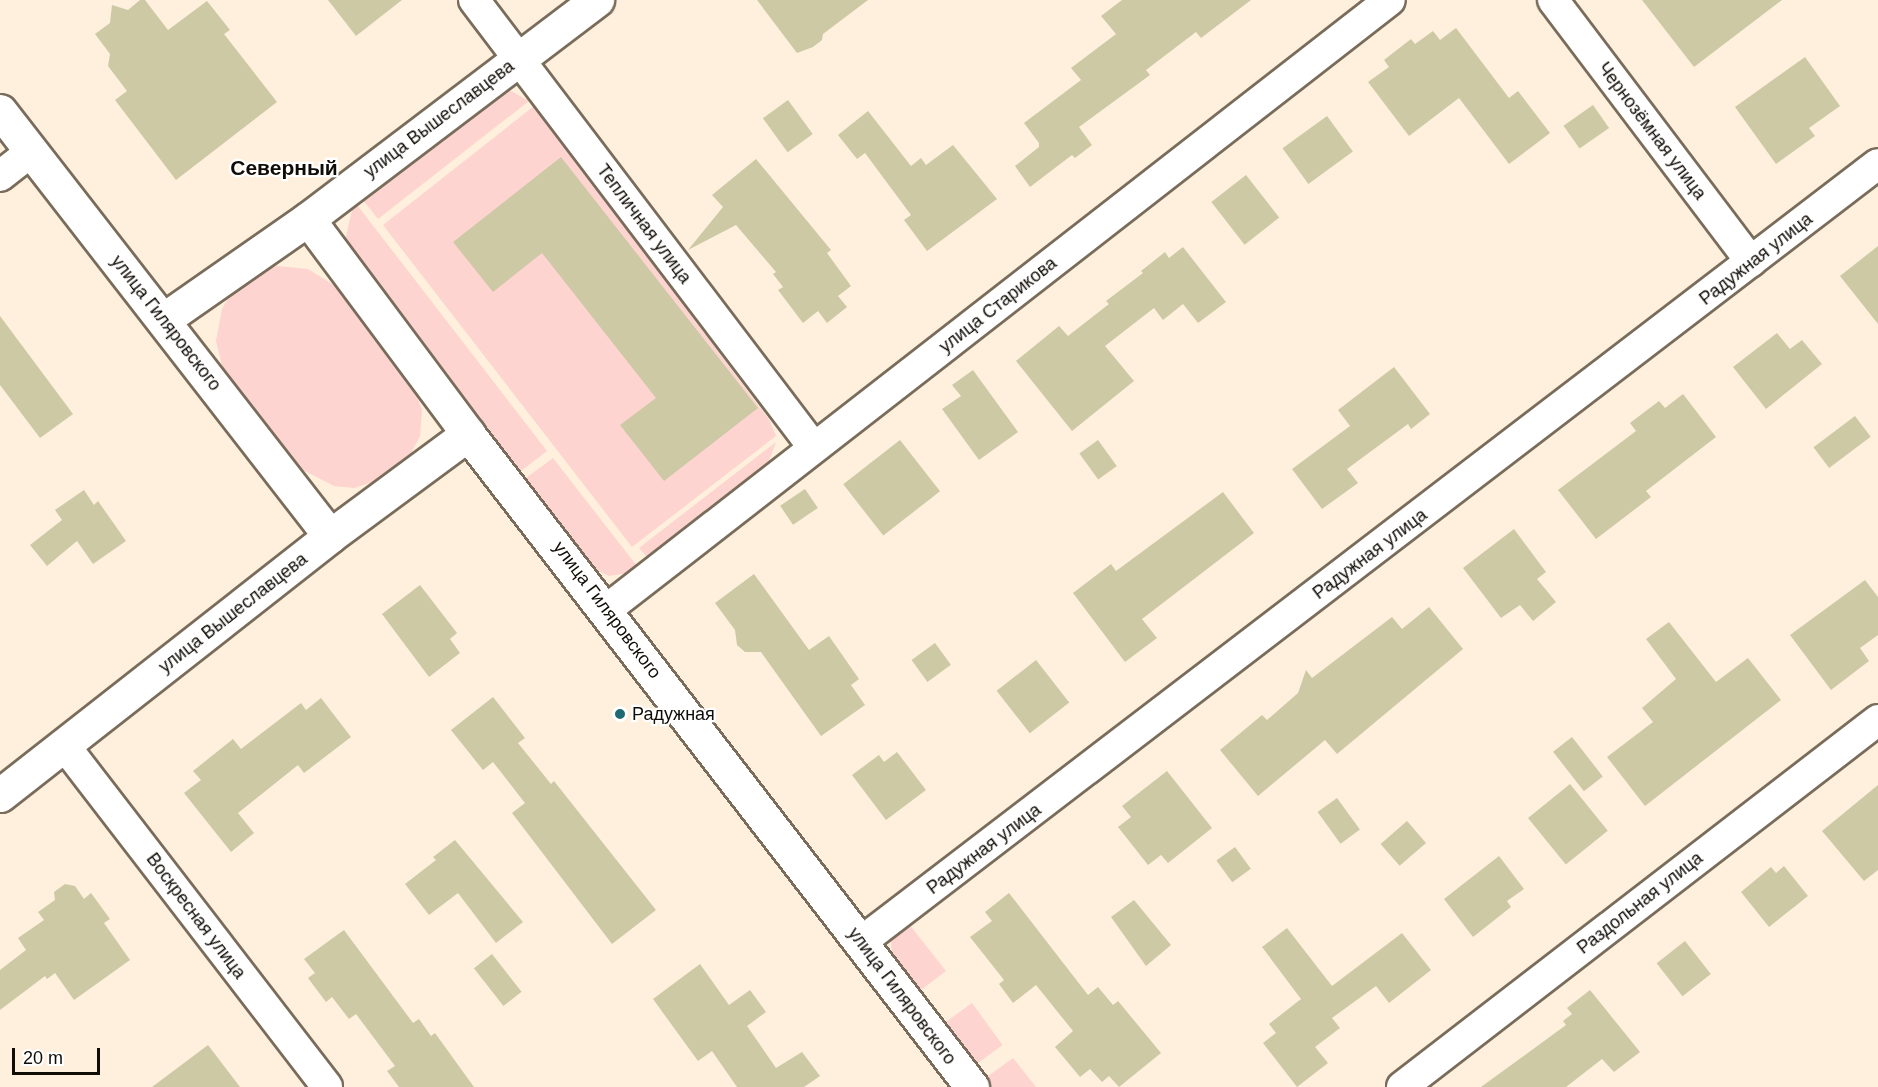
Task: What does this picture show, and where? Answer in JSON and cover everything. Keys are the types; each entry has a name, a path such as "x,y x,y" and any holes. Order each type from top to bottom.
{"street":[{"name":"Тепличная улица","path":"474,0 520,57 814,448"},
{"name":"улица Вышеславцева","path":"163,320 308,219 597,0"},
{"name":"улица Старикова","path":"606,610 1390,0"},
{"name":"Чернозёмная улица","path":"1553,0 1751,262"},
{"name":"улица Гиляровского","path":"0,111 330,536"},
{"path":"0,176 31,152"},
{"name":"Радужная улица","path":"861,942 1878,165"},
{"name":"улица Гиляровского","path":"308,219 468,434 972,1087"},
{"name":"улица Вышеславцева","path":"0,795 330,536 468,434"},
{"name":"Раздольная улица","path":"1402,1087 1878,720"},
{"name":"Воскресная улица","path":"64,746 327,1087"}],"shaded area":[{"path":"499,91 511,91 529,101 378,219 359,195"},
{"path":"534,106 770,421 776,436 632,547 383,225"},
{"path":"354,201 547,451 517,474 344,245"},
{"path":"277,266 308,269 340,289 414,388 422,410 420,436 408,459 379,480 354,488 334,486 297,467 222,366 216,341 222,309 231,293 260,271"},
{"path":"776,442 769,461 648,558 639,548"},
{"path":"553,458 637,566 628,573 609,576 590,567 522,481"},
{"path":"905,919 946,971 917,993 892,961 891,939"},
{"path":"972,1003 1003,1045 973,1066 943,1024"},
{"path":"1013,1058 1036,1087 990,1087 984,1079"}],"building":[{"path":"140,0 145,0 168,30 207,1 230,30 224,34 277,102 176,180 115,100 127,91 108,66 110,54 95,34 110,23 112,5 128,10"},
{"path":"328,0 402,0 356,36"},
{"path":"757,0 868,0 823,34 822,40 813,47 797,53"},
{"path":"1122,0 1251,0 1201,38 1196,32 1146,70 1150,75 1079,127 1092,145 1075,158 1072,155 1030,187 1015,166 1039,147 1039,143 1024,123 1081,80 1071,68 1116,34 1101,16"},
{"path":"1642,0 1782,0 1694,67"},
{"path":"1456,28 1509,98 1518,91 1550,133 1509,164 1459,98 1409,136 1368,82 1389,67 1384,60 1411,39 1415,44 1433,31 1440,40"},
{"path":"1805,57 1840,106 1809,128 1815,136 1776,164 1735,107"},
{"path":"788,100 813,134 788,152 763,118"},
{"path":"1593,105 1609,128 1580,149 1564,126"},
{"path":"868,111 911,166 921,158 926,165 953,145 997,199 927,251 904,220 911,215 865,153 857,159 838,135"},
{"path":"1327,116 1353,152 1308,184 1283,148"},
{"path":"561,157 758,408 664,481 620,425 656,398 542,253 493,292 453,242"},
{"path":"756,159 831,250 827,253 851,286 838,296 847,307 827,323 818,311 803,323 778,290 783,287 773,274 776,272 736,225 688,250 723,207 712,195"},
{"path":"1246,175 1279,218 1245,245 1211,202"},
{"path":"1878,246 1878,324 1840,276"},
{"path":"1183,247 1226,302 1198,323 1183,304 1163,320 1154,308 1105,346 1134,381 1072,431 1016,361 1059,326 1068,336 1109,304 1106,301 1143,273 1141,271 1165,252 1169,258"},
{"path":"0,316 73,414 40,438 0,385"},
{"path":"1777,333 1790,349 1802,340 1822,364 1766,409 1733,367"},
{"path":"1394,367 1430,414 1411,429 1408,424 1347,469 1358,483 1322,509 1292,469 1350,426 1338,410"},
{"path":"973,370 1018,432 979,460 942,409 961,396 952,385"},
{"path":"1683,394 1716,437 1646,491 1651,497 1596,539 1558,490 1636,431 1630,423 1659,401 1665,408"},
{"path":"1855,416 1871,437 1829,468 1813,447"},
{"path":"900,440 940,491 883,536 843,484"},
{"path":"1098,440 1117,466 1098,479 1079,454"},
{"path":"805,489 818,508 793,525 780,506"},
{"path":"84,490 94,505 98,501 126,541 93,564 77,541 47,566 30,545 62,520 55,510"},
{"path":"1223,492 1254,533 1142,619 1157,638 1125,662 1073,593 1111,564 1116,571"},
{"path":"1514,529 1546,572 1537,579 1556,602 1533,621 1520,605 1501,618 1463,568"},
{"path":"754,574 809,650 829,636 859,679 851,685 865,705 821,736 761,652 745,652 737,645 735,630 715,603"},
{"path":"1865,580 1878,597 1878,635 1860,648 1869,661 1831,690 1790,635"},
{"path":"420,585 457,633 450,639 460,653 429,677 382,614"},
{"path":"1429,607 1463,649 1337,754 1325,740 1258,796 1220,750 1262,715 1267,720 1298,693 1306,670 1312,678 1392,617 1402,629"},
{"path":"1669,622 1716,682 1748,658 1781,700 1645,806 1607,757 1653,722 1642,708 1676,679 1646,639"},
{"path":"935,643 951,665 927,682 912,660"},
{"path":"1036,660 1069,703 1030,733 997,691"},
{"path":"493,697 525,738 518,743 551,784 554,781 656,910 612,944 512,813 525,803 493,762 483,770 451,730"},
{"path":"321,698 351,737 304,773 298,765 238,813 254,833 231,852 184,793 201,780 193,771 233,739 241,749 301,703 306,710"},
{"path":"1572,737 1603,776 1584,791 1553,752"},
{"path":"897,752 926,790 886,820 852,775 879,755 884,762"},
{"path":"1167,771 1212,828 1168,863 1161,855 1148,865 1118,827 1131,817 1122,806"},
{"path":"1570,784 1608,831 1566,865 1528,818"},
{"path":"1878,785 1878,870 1864,881 1822,831"},
{"path":"1337,798 1360,830 1341,844 1318,812"},
{"path":"1407,821 1426,843 1400,866 1381,844"},
{"path":"455,840 523,922 496,943 458,893 429,915 405,884 436,860 433,857"},
{"path":"1235,847 1251,869 1232,882 1216,861"},
{"path":"1499,856 1524,889 1507,901 1511,907 1473,937 1444,899"},
{"path":"1784,866 1808,896 1769,927 1741,892 1771,867 1776,873"},
{"path":"65,884 75,886 84,899 91,893 110,919 104,923 130,960 74,1000 55,973 47,979 45,976 0,1010 0,970 26,950 18,938 44,920 38,912 55,900 54,892"},
{"path":"1009,893 1088,995 1098,987 1113,1005 1118,1001 1161,1053 1119,1087 1109,1076 1102,1082 1090,1069 1080,1077 1055,1047 1073,1031 1036,985 1013,1003 999,984 1004,980 970,937 992,921 985,912"},
{"path":"1134,900 1171,945 1146,966 1111,917"},
{"path":"1287,928 1332,986 1402,933 1431,970 1389,1003 1376,986 1332,1018 1340,1028 1315,1047 1328,1063 1297,1087 1263,1043 1276,1033 1269,1024 1301,999 1262,947"},
{"path":"344,930 413,1023 419,1019 431,1036 435,1033 474,1087 399,1087 387,1071 395,1066 356,1014 349,1019 332,997 326,1002 308,978 315,973 304,959"},
{"path":"1685,941 1711,974 1682,996 1657,963"},
{"path":"492,954 522,992 503,1006 474,968"},
{"path":"700,964 729,1005 750,990 766,1012 747,1026 776,1068 802,1052 820,1076 804,1087 737,1087 712,1051 698,1061 653,999"},
{"path":"1590,990 1640,1052 1614,1072 1602,1059 1566,1087 1481,1087 1566,1025 1563,1021 1572,1014 1567,1008"},
{"path":"208,1045 240,1087 152,1087"}],"place":[{"name":"Радужная","path":"620,714"}],"district":[{"name":"Северный","path":"284,168"}]}
